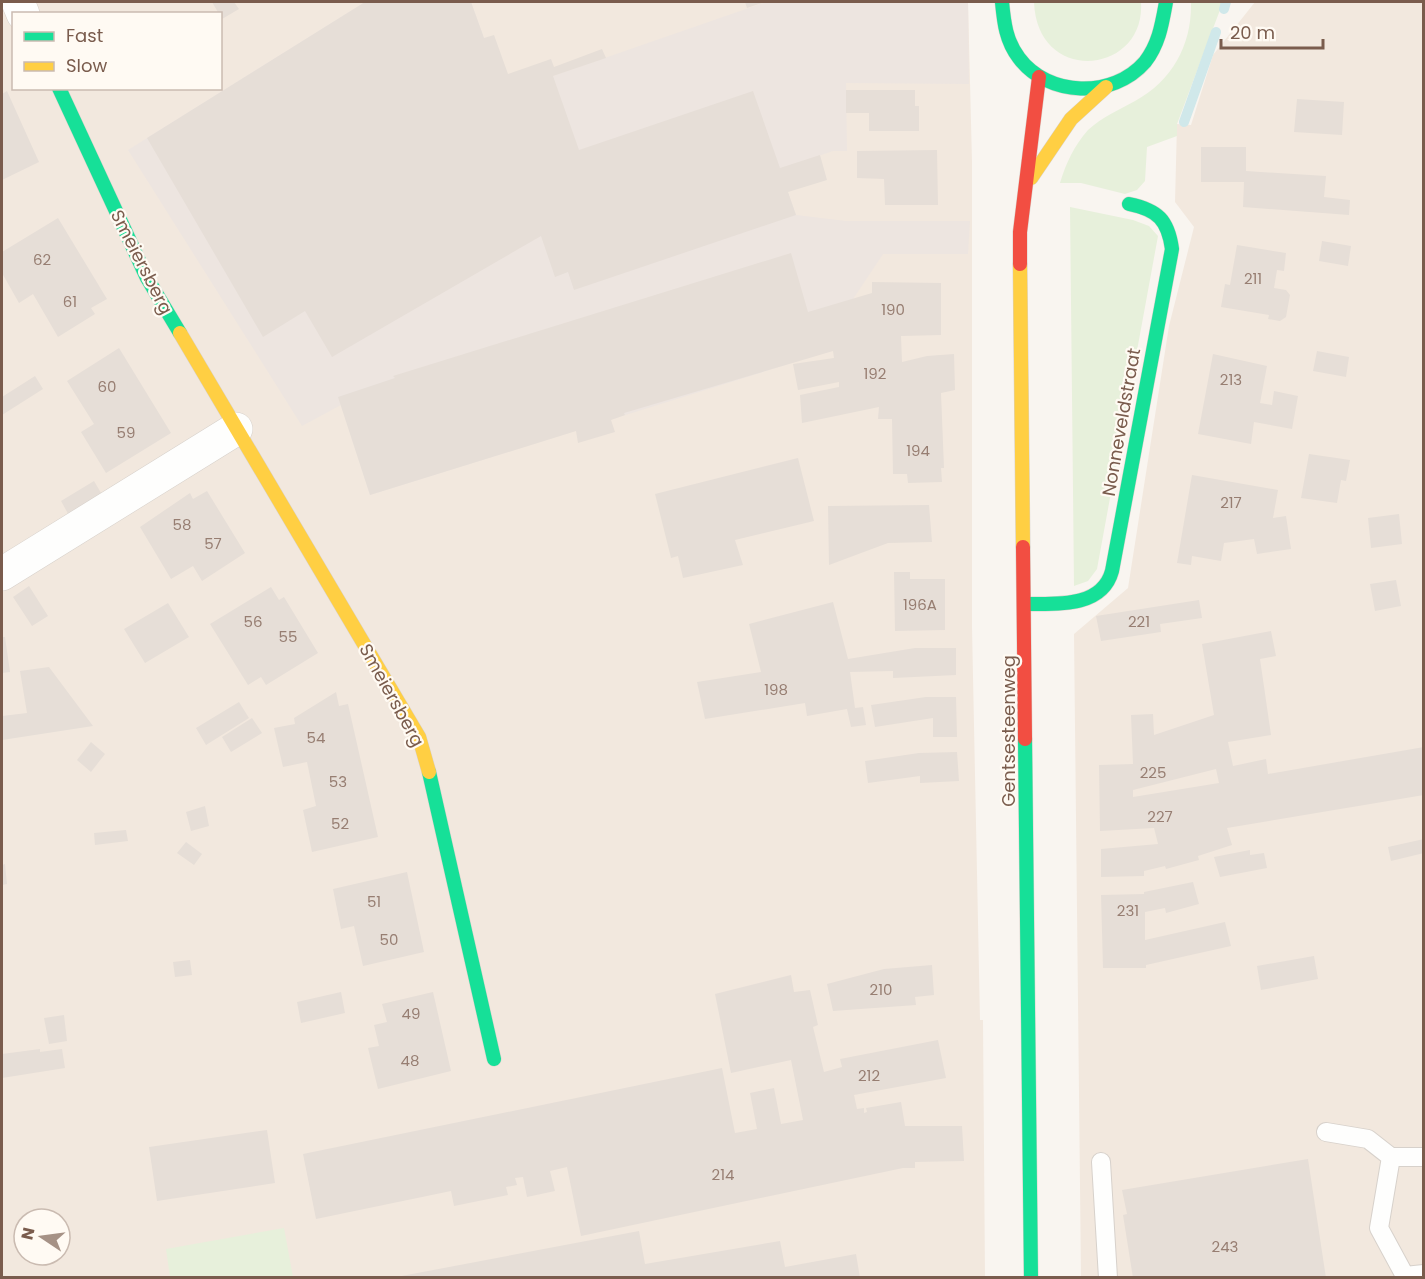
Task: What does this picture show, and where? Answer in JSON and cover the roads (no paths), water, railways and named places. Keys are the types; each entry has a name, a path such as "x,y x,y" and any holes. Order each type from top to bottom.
{"main road":[{"name":"Gentsesteenweg","path":"1002,2 1004,27 1012,48 1024,65 1039,77 1077,90 1106,87 1124,80 1147,61 1156,47 1166,20 1166,2"},
{"name":"Gentsesteenweg","path":"1030,1278 1020,232 1039,77"},
{"name":"Gentsesteenweg","path":"1027,184 1071,119 1106,87"},
{"name":"Smeiersberg","path":"60,90 147,278 419,737 436,798 494,1059"},
{"name":"Nonneveldstraat","path":"1025,604 1083,600 1099,591 1109,581 1115,559 1172,249 1167,221 1149,207 1129,204"}],"street":[{"path":"2,574 236,429"}],"lane":[{"path":"1326,1132 1368,1139 1391,1157 1424,1157"},
{"path":"1391,1157 1379,1228 1404,1276 1424,1274"},
{"path":"1101,1162 1108,1278"}],"waterway":[{"path":"1224,9 1226,2"},
{"path":"1184,122 1216,32"}]}
